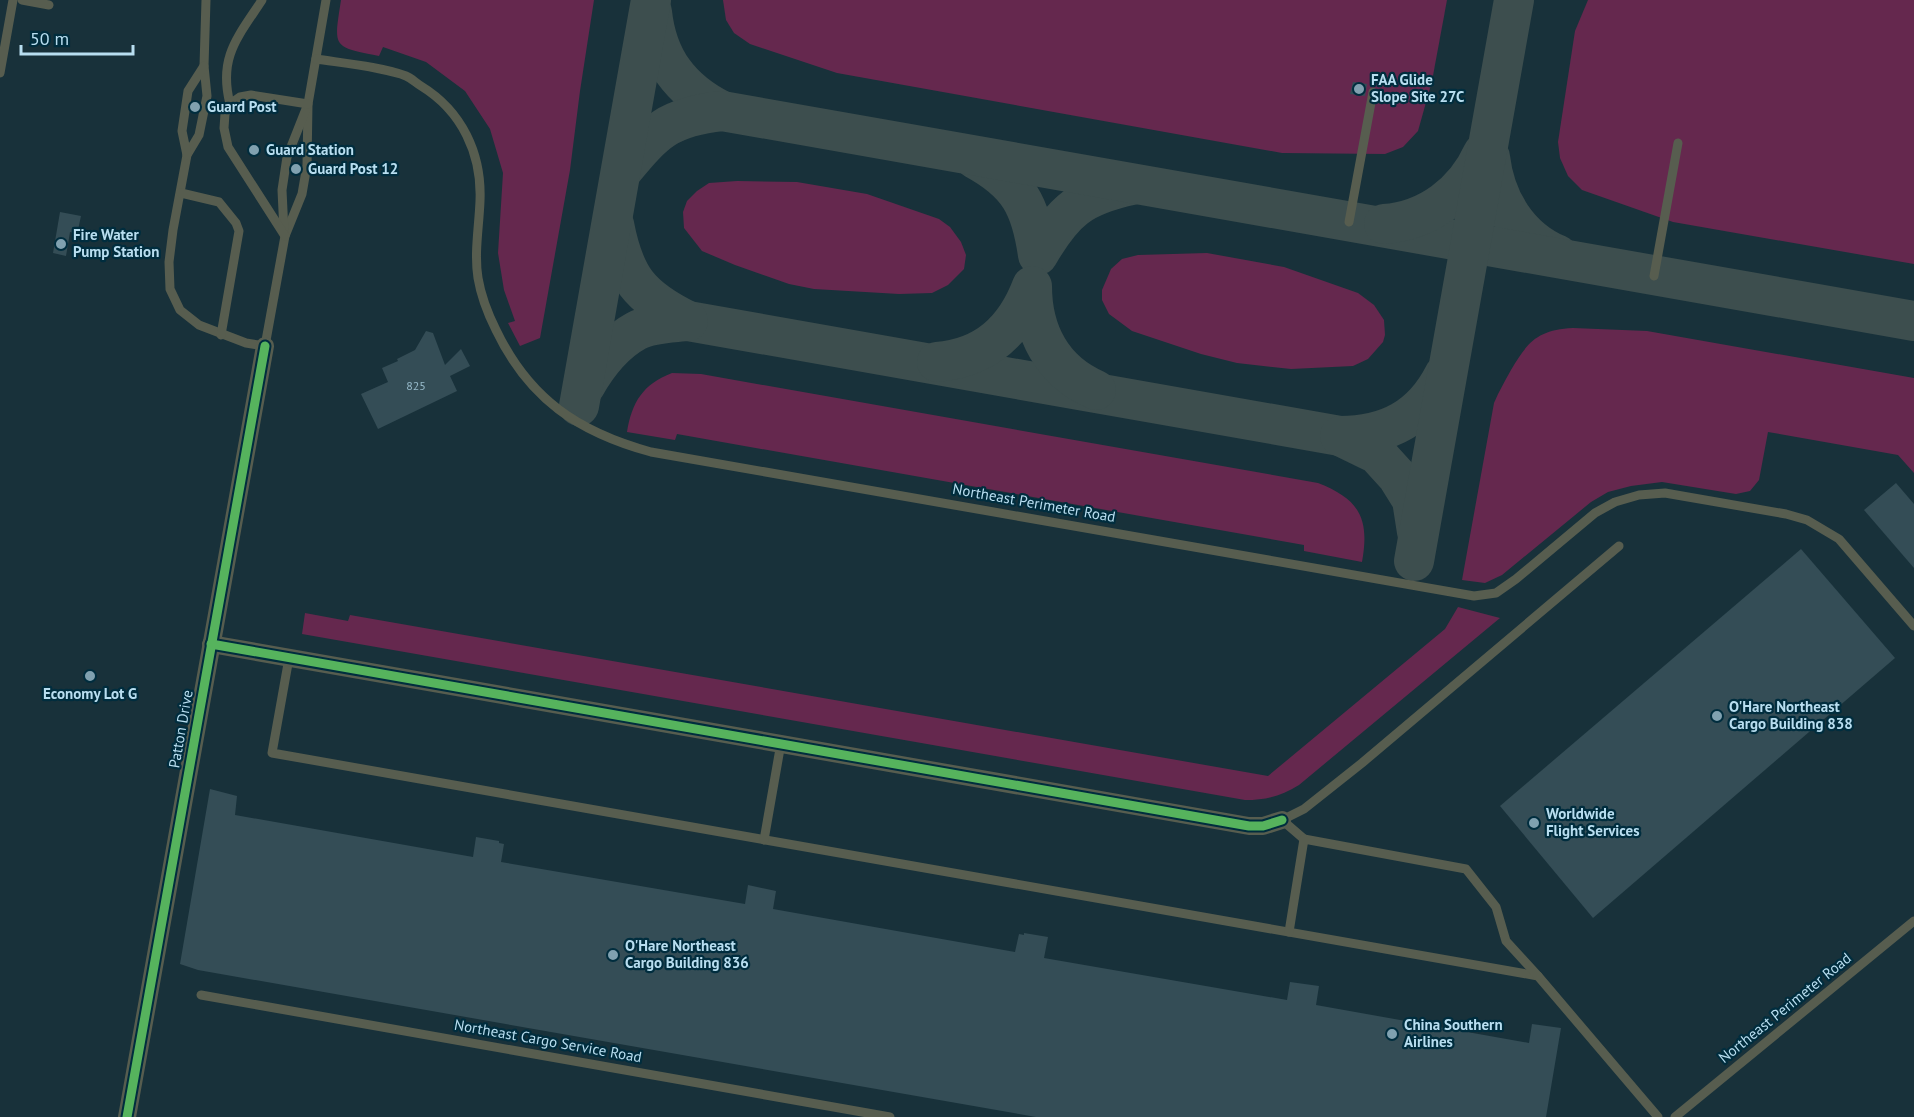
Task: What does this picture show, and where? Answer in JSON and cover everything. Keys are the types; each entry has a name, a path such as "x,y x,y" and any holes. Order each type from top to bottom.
{"street":[{"name":"Patton Drive","path":"127,1117 265,346"},
{"path":"211,644 1249,826 1263,826 1282,820"}],"lane":[{"path":"0,72 13,0"},
{"path":"22,0 49,5"},
{"path":"187,155 199,135 207,96 204,66 206,0"},
{"path":"230,104 225,86 227,62 237,36 262,0"},
{"name":"Patton Drive","path":"265,346 285,236 302,194 307,165 308,104 326,0"},
{"name":"Northeast Perimeter Road","path":"316,59 406,76 433,93 455,114 471,141 478,170 480,200 476,249 478,279 488,313 508,355 534,389 567,416 592,431 622,444 675,456 1474,596 1496,593 1510,584 1595,513 1615,502 1639,495 1665,494 1786,514 1824,528 1839,539 1914,626"},
{"path":"204,66 188,91 182,130 187,155 169,262 170,289 180,310 200,325 221,335 265,346"},
{"path":"1349,222 1372,92"},
{"path":"285,236 228,147 224,128 225,114 230,104 240,97 251,95 308,104"},
{"name":"Patton Drive","path":"285,236 282,190 287,157 308,104"},
{"path":"1654,276 1678,143"},
{"path":"181,193 219,202 237,223 239,231 221,335"},
{"path":"1619,546 1355,769 1304,809 1282,820 1304,839 1466,869 1496,907 1506,941 1616,1065 1658,1117"},
{"path":"289,658 272,753 1538,976"},
{"path":"764,840 781,744"},
{"path":"1289,932 1304,839"},
{"name":"Northeast Perimeter Road","path":"1675,1117 1914,921"},
{"name":"Northeast Cargo Service Road","path":"201,995 890,1117"}],"shaded area":[{"path":"341,0 594,0 570,170 540,338 520,346 508,323 515,321 504,290 498,253 503,173 490,129 465,91 426,62 383,47 379,56 344,47 337,36"},
{"path":"723,0 1447,0 1432,81 1418,131 1403,147 1385,154 1282,153 837,73 750,44 734,33 726,20"},
{"path":"1588,0 1914,0 1914,264 1673,222 1582,190 1568,176 1560,158 1558,142 1575,31"},
{"path":"797,182 867,194 939,219 950,227 961,242 966,255 964,269 948,285 932,293 899,294 814,289 789,284 735,265 702,251 684,228 683,212 687,201 709,183"},
{"path":"1207,253 1284,267 1358,293 1374,305 1384,320 1383,342 1368,359 1353,366 1291,369 1237,363 1201,354 1132,331 1109,314 1102,300 1102,290 1111,269 1122,259 1138,255"},
{"path":"1573,328 1647,331 1914,378 1914,473 1898,455 1768,432 1759,480 1750,491 1736,494 1662,482 1608,492 1591,502 1502,575 1485,583 1462,580 1494,403 1517,360 1529,344 1551,331"},
{"path":"672,373 701,374 1318,483 1343,496 1358,512 1364,533 1362,562 1304,551 1304,545 677,434 675,440 627,432 632,412 640,395 653,383"},
{"path":"1458,607 1500,618 1299,785 1273,797 1245,800 302,634 305,613 348,621 350,615 1268,776 1445,629"}],"building":[{"name":"FAA Glide Slope Site 27C","path":"1353,82 1367,84 1365,96 1350,94"},
{"name":"Fire Water Pump Station","path":"60,212 81,216 78,230 74,233 70,232 66,256 53,253"},
{"path":"426,331 433,333 445,365 461,349 470,366 450,376 457,391 378,429 361,394 388,382 382,368 415,350"},
{"path":"1896,483 1914,504 1914,568 1864,510"},
{"name":"O'Hare Northeast Cargo Building 838","path":"1801,549 1895,658 1593,918 1500,806"},
{"name":"O'Hare Northeast Cargo Building 836","path":"210,789 237,796 235,815 473,857 476,837 499,841 504,844 501,862 745,904 748,885 776,891 773,909 1015,952 1019,934 1048,937 1044,958 1287,1000 1290,982 1319,986 1316,1005 1529,1043 1532,1024 1561,1028 1546,1117 1036,1117 198,970 180,964"}],"taxiway":[{"path":"579,406 651,0"},
{"path":"1414,561 1514,0"},
{"path":"652,12 659,44 673,71 694,93 722,111"},
{"path":"622,171 664,128 688,117 722,111 1914,321"},
{"path":"1384,224 1416,217 1443,202 1466,181 1483,153"},
{"path":"1490,157 1497,188 1511,216 1531,239 1558,255"},
{"path":"975,159 1002,177 1020,198 1027,209 1038,255 1056,227 1076,207 1099,194 1132,185"},
{"path":"585,386 607,355 628,336 648,326 688,321 657,303 636,283 623,258 614,224"},
{"path":"937,362 970,355 996,339 1017,316 1032,286 1036,319 1048,348 1067,372 1096,390"},
{"path":"688,321 1340,436"},
{"path":"1417,532 1412,500 1397,476 1377,454 1340,436 1373,433 1401,422 1425,403 1444,375"}],"cycle path":[{"path":"127,1117 265,346"},
{"path":"211,644 1249,826 1263,826 1282,820"}],"place":[{"name":"FAA Glide Slope Site 27C","path":"1359,89"},
{"name":"Guard Post","path":"195,107"},
{"name":"Guard Station","path":"254,150"},
{"name":"Guard Post 12","path":"296,169"},
{"name":"Fire Water Pump Station","path":"61,244"},
{"name":"Economy Lot G","path":"90,676"},
{"name":"O'Hare Northeast Cargo Building 838","path":"1717,716"},
{"name":"Worldwide Flight Services","path":"1534,823"},
{"name":"O'Hare Northeast Cargo Building 836","path":"613,955"},
{"name":"China Southern Airlines","path":"1392,1034"}]}
